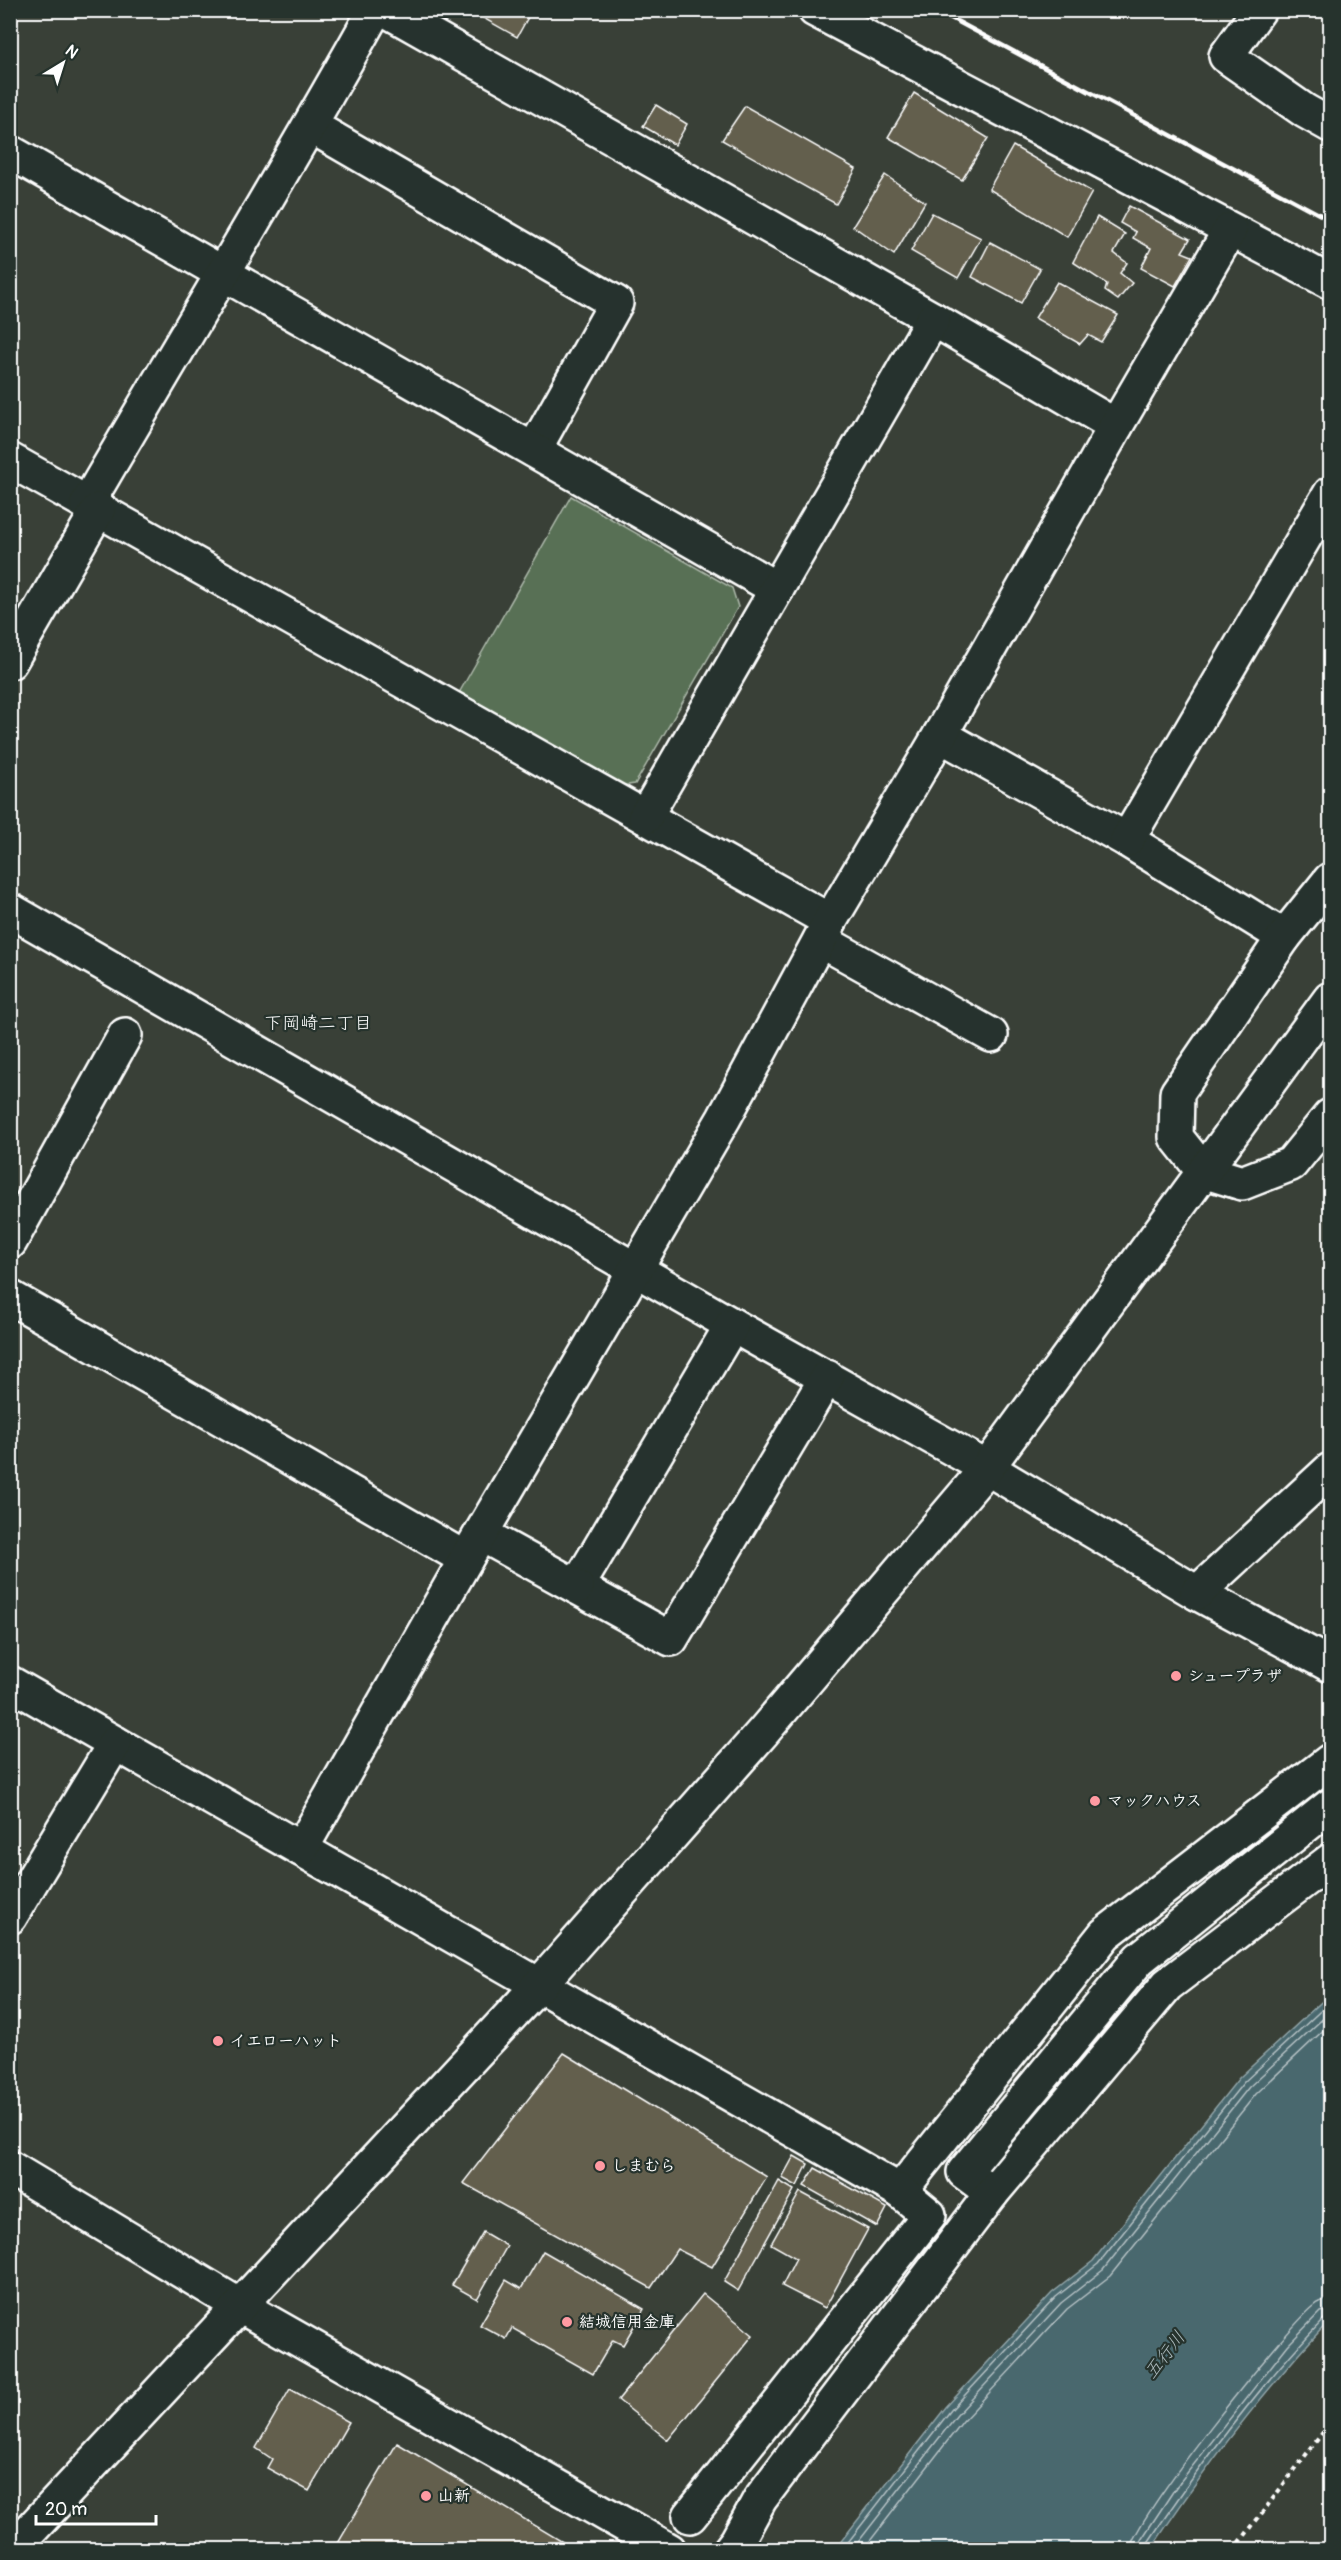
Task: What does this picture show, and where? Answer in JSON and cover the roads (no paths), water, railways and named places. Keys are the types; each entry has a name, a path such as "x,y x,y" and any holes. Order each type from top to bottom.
{"street":[{"path":"10,662 222,272 311,126 375,10"},
{"path":"386,10 933,319 1116,426"},
{"path":"815,10 1330,282"},
{"path":"1252,13 1226,56 1305,111 1330,125"},
{"path":"311,126 616,303 534,450"},
{"path":"10,152 777,589"},
{"path":"301,1849 473,1547 724,1118 825,931 1230,230"},
{"path":"645,817 933,319"},
{"path":"10,460 645,817 991,1035"},
{"path":"1127,840 1330,494"},
{"path":"940,735 1127,840 1284,937"},
{"path":"1330,880 1284,937 1177,1093 1176,1137 1203,1171 1242,1183 1291,1164 1330,1116"},
{"path":"10,910 732,1325 987,1468 1197,1593 1330,1665"},
{"path":"12,2550 540,1984 763,1732 987,1468 1330,999"},
{"path":"10,1242 125,1035"},
{"path":"10,1297 473,1547 577,1587 670,1639 827,1377"},
{"path":"577,1587 732,1325"},
{"path":"1197,1593 1330,1470"},
{"path":"10,1683 900,2191 929,2215 690,2516"},
{"path":"10,1917 115,1743"},
{"path":"900,2191 1105,1934 1330,1761"},
{"path":"992,2193 964,2172 1139,1959 1330,1806"},
{"path":"730,2550 760,2499 992,2193 1167,1985 1330,1861"},
{"path":"10,2168 240,2306 669,2550"}],"water":[{"name":"五行川","path":"1330,1994 1330,2320 1236,2431 1192,2489 1151,2549 835,2549 946,2407 1052,2293 1093,2261 1239,2078"}],"railway":[{"path":"936,10 1330,220"}],"place":[{"name":"シュープラザ","path":"1176,1676"},
{"name":"マックハウス","path":"1095,1801"},
{"name":"イエローハット","path":"218,2041"},
{"name":"しまむら","path":"600,2166"},
{"name":"結城信用金庫","path":"567,2322"},
{"name":"山新","path":"426,2496"}],"district":[{"name":"下岡崎二丁目","path":"318,1023"}]}
